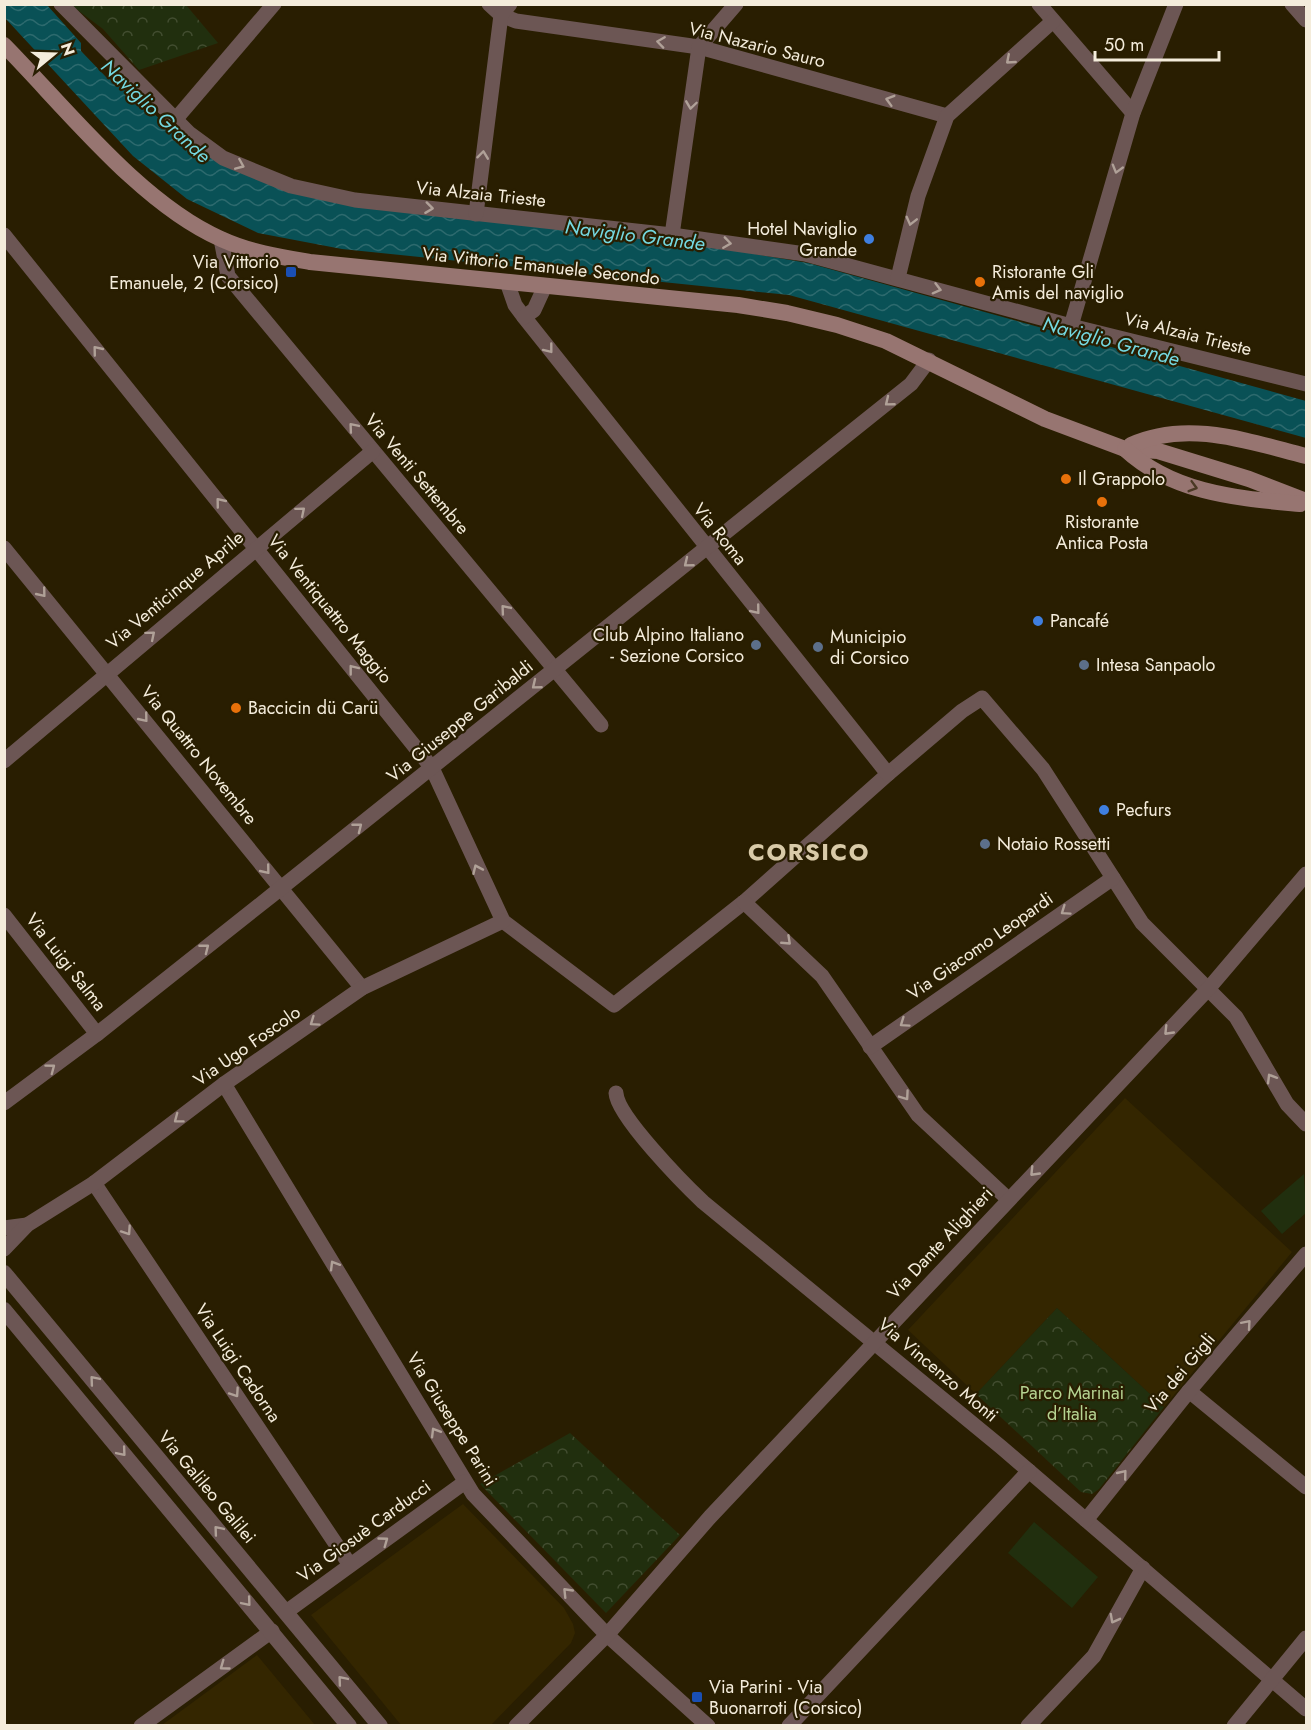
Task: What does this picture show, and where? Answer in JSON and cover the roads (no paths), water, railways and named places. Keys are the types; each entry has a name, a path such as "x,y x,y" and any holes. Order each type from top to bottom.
{"main road":[{"name":"Via Vittorio Emanuele Secondo","path":"4,45 134,180 186,218 221,239 268,255 309,262 738,305 787,313 837,325 886,341 929,360 1010,403 1125,449 1153,471 1183,484 1234,498 1306,503"},
{"path":"1125,449 1150,439 1198,432 1306,456"},
{"name":"Via Vittorio Emanuele Secondo","path":"1125,449 1158,451 1249,479 1306,503"}],"street":[{"name":"Via Alzaia Trieste","path":"61,4 175,120 223,158 291,186 355,200 672,235 805,254 1071,326 1306,384"},
{"path":"175,120 274,4"},
{"name":"Via Nazario Sauro","path":"489,4 506,10 528,24 699,47 946,116"},
{"path":"672,235 699,47 736,4"},
{"path":"1039,4 1133,113"},
{"path":"1071,326 1133,113 1176,4"},
{"path":"1292,4 1306,20"},
{"path":"476,214 506,10"},
{"path":"898,278 918,196 946,116 1053,21"},
{"name":"Via Ventiquattro Maggio","path":"4,235 432,768 503,921 614,1005 744,902"},
{"name":"Via Venti Settembre","path":"221,239 228,276 601,725"},
{"name":"Via Roma","path":"507,282 515,305 524,317 888,774"},
{"path":"524,317 534,310 545,286"},
{"name":"Via Giuseppe Garibaldi","path":"4,1103 97,1034 911,384 929,360"},
{"name":"Via Venticinque Aprile","path":"4,761 373,451"},
{"name":"Via Quattro Novembre","path":"4,548 362,988"},
{"path":"1008,1199 918,1115 822,976 744,902 888,774 962,711 982,698 1043,769 1113,878 1155,938 1209,988 1236,1017 1287,1104 1306,1124"},
{"name":"Via Dante Alighieri","path":"516,1725 607,1635 697,1531 1209,988 1306,874"},
{"name":"Via Giacomo Leopardi","path":"870,1047 1113,878"},
{"name":"Via Luigi Salma","path":"4,915 97,1034"},
{"name":"Via Ugo Foscolo","path":"4,1249 27,1225 94,1183 224,1084 362,988 503,921"},
{"name":"Via Giuseppe Parini","path":"224,1084 465,1482 607,1635 708,1725"},
{"name":"Via Vincenzo Monti","path":"616,1093 621,1107 680,1180 729,1224 1029,1471 1306,1709"},
{"name":"Via Luigi Cadorna","path":"94,1183 350,1565"},
{"name":"Via Ugo Foscolo","path":"4,1228 27,1225"},
{"name":"Via dei Gigli","path":"1086,1520 1189,1391 1306,1254"},
{"name":"Via Galileo Galilei","path":"4,1273 380,1725"},
{"path":"4,1310 349,1725"},
{"path":"1189,1391 1306,1487"},
{"path":"789,1725 1029,1471"},
{"name":"Via Giosuè Carducci","path":"286,1612 465,1482"},
{"path":"1028,1725 1094,1656 1143,1568"},
{"path":"141,1725 272,1631"},
{"path":"1234,1725 1306,1638"}],"water":[{"path":"5,5 47,5 81,43 81,51 106,77 128,89 167,126 200,152 285,190 726,249 808,263 1306,401 1306,438 789,295 342,249 258,233 187,199 133,156 5,18"}],"place":[{"name":"Hotel Naviglio Grande","path":"869,239"},
{"name":"Via Vittorio Emanuele, 2 (Corsico)","path":"291,272"},
{"name":"Ristorante Gli Amis del naviglio","path":"980,282"},
{"name":"Il Grappolo","path":"1066,479"},
{"name":"Ristorante Antica Posta","path":"1102,502"},
{"name":"Pancafé","path":"1038,621"},
{"name":"Club Alpino Italiano - Sezione Corsico","path":"756,645"},
{"name":"Municipio di Corsico","path":"818,647"},
{"name":"Intesa Sanpaolo","path":"1084,665"},
{"name":"Baccicin dü Carü","path":"236,708"},
{"name":"Pecfurs","path":"1104,810"},
{"name":"Notaio Rossetti","path":"985,844"},
{"name":"Via Parini - Via Buonarroti (Corsico)","path":"697,1697"}],"district":[{"name":"CORSICO","path":"809,852"}],"water label":[{"name":"Naviglio Grande","path":"156,111"},
{"name":"Naviglio Grande","path":"635,235"},
{"name":"Naviglio Grande","path":"1111,341"}],"park label":[{"name":"Parco Marinai d’Italia","path":"1072,1403"}]}
